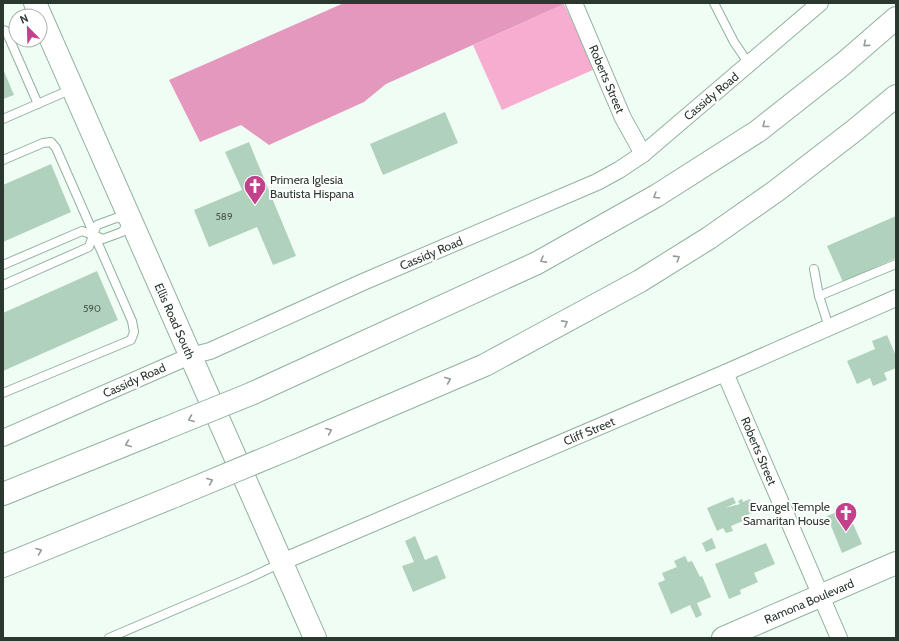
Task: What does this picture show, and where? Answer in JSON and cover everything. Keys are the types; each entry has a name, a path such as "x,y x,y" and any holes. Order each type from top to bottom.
{"main road":[{"name":"Ellis Road South","path":"35,3 315,638"},
{"path":"3,494 253,393 537,263 656,196 758,131 843,64 896,18"},
{"path":"3,566 293,447 485,365 640,281 709,238 776,191 855,130 896,96"},
{"name":"Ramona Boulevard","path":"723,638 896,563"}],"street":[{"name":"Roberts Street","path":"574,3 623,118 643,154"},
{"name":"Cassidy Road","path":"3,438 190,356 210,351 363,282 597,182 643,154 820,3"},
{"name":"Cliff Street","path":"282,562 725,373 896,298"},
{"name":"Roberts Street","path":"725,373 839,638"}],"lane":[{"path":"714,3 734,42 749,64"},
{"path":"3,30 6,31 38,104"},
{"path":"3,119 73,89"},
{"path":"3,160 43,143 51,142 56,148 132,321 134,332 131,340 3,393"},
{"path":"3,285 89,247 97,225 116,218 131,219"},
{"path":"3,265 82,231 103,239 122,232 131,219"},
{"path":"819,296 896,264"},
{"path":"814,269 819,296 829,327"},
{"path":"109,638 247,579 282,562"}],"shaded area":[{"path":"344,3 564,4 386,84 364,102 269,145 241,125 200,142 169,80"},
{"path":"564,4 595,69 502,110 473,45"}],"building":[{"path":"3,69 14,95 3,99"},
{"path":"445,112 458,143 383,175 370,144"},
{"path":"249,142 296,256 273,265 257,227 209,247 194,210 242,190 225,152"},
{"path":"51,164 71,212 3,242 3,185"},
{"path":"896,216 896,258 843,282 827,246"},
{"path":"97,271 118,320 3,371 3,313"},
{"path":"887,335 896,356 896,368 884,373 887,380 873,386 870,378 857,384 847,361 875,349 872,341"},
{"path":"733,497 736,503 725,508 740,504 738,501 742,499 743,502 750,499 755,512 741,517 743,521 731,526 733,531 726,533 723,528 717,531 707,508"},
{"name":"Evangel Temple Samaritan House","path":"846,508 862,544 842,553 827,516"},
{"path":"415,536 425,560 437,555 446,578 413,592 402,566 414,562 405,541"},
{"path":"712,538 716,548 706,552 702,543"},
{"path":"766,543 775,564 754,573 758,582 740,590 741,594 729,599 715,564"},
{"path":"685,556 688,562 692,561 700,577 702,576 711,597 697,603 702,615 696,618 690,605 671,614 658,583 665,580 662,573 677,567 674,561"}],"place":[{"name":"Primera Iglesia Bautista Hispana","path":"255,206"},
{"name":"Evangel Temple Samaritan House","path":"846,532"}]}
